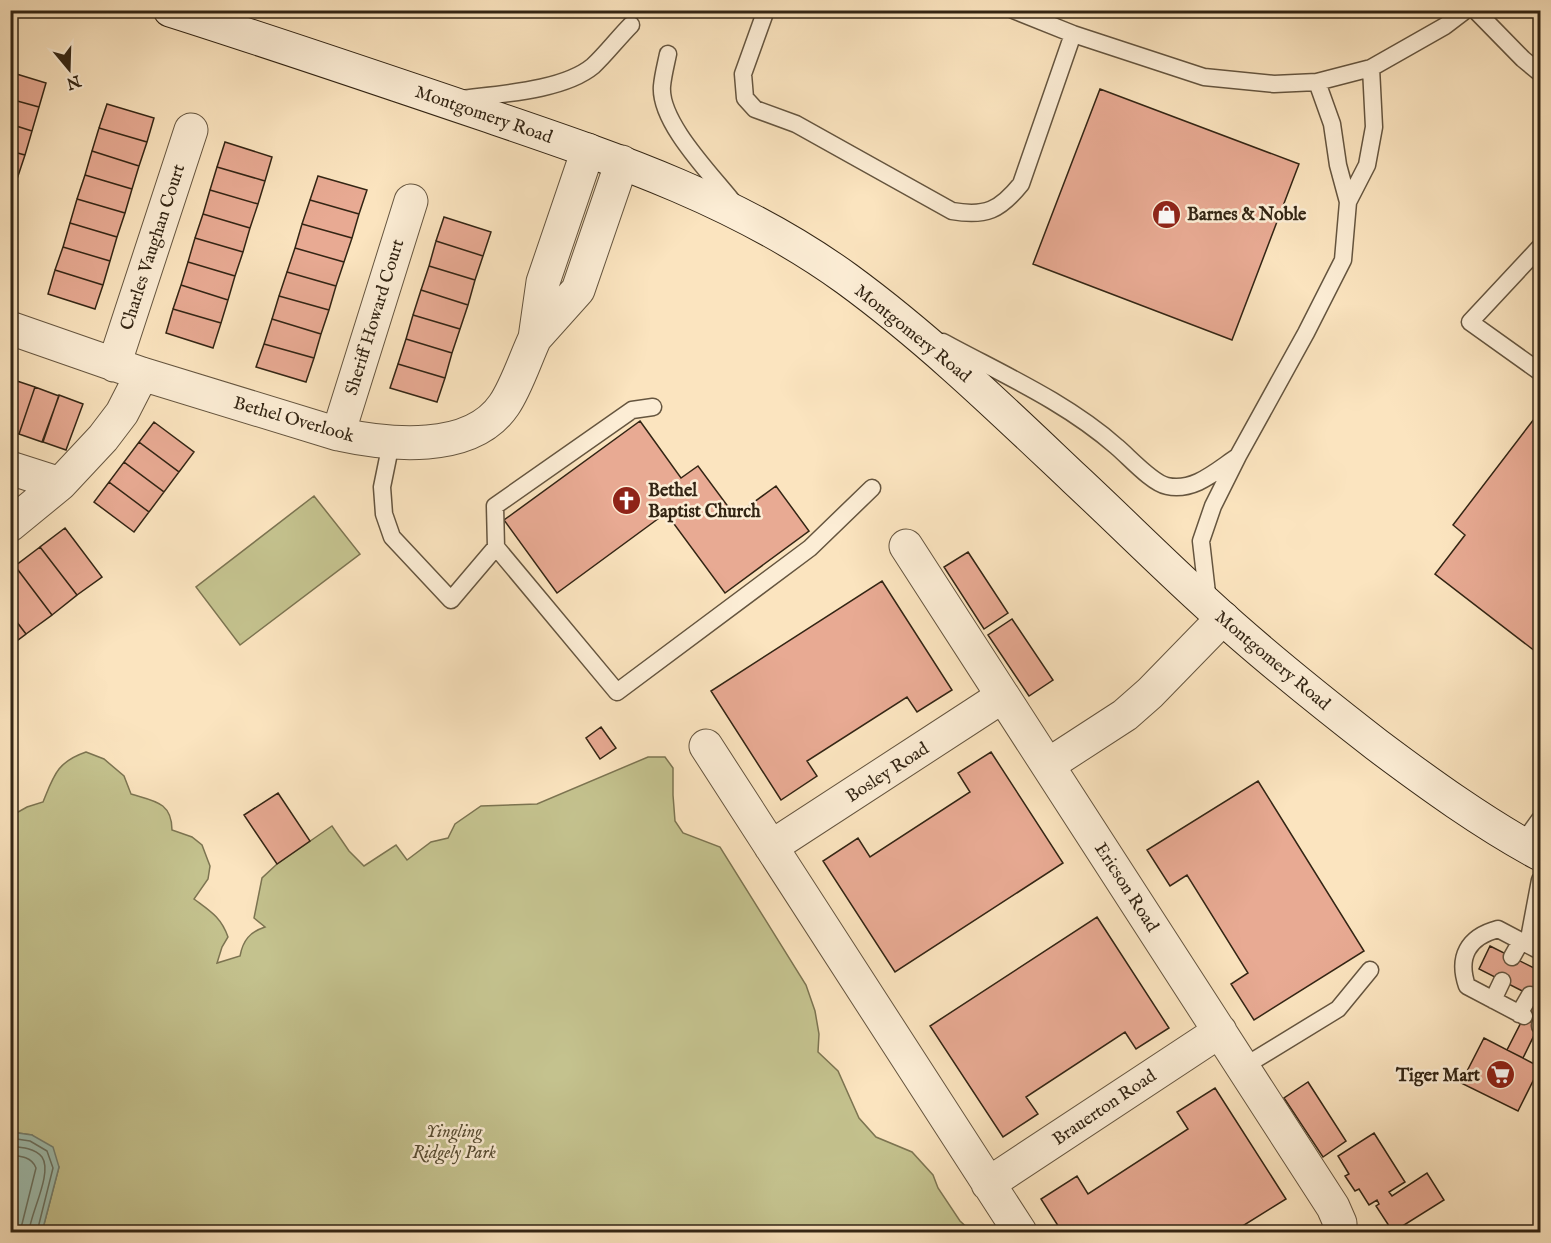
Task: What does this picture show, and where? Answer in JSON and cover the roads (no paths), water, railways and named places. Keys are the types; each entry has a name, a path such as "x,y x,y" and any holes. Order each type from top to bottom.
{"street":[{"name":"Montgomery Road","path":"170,10 289,48 622,162 743,215 788,240 838,273 897,317 972,381 1216,612 1334,712 1415,774 1534,839"},
{"name":"Charles Vaughan Court","path":"10,525 60,484 103,438 122,413 128,369 191,130"},
{"name":"Bethel Overlook","path":"536,338 543,282 588,150"},
{"name":"Bethel Overlook","path":"10,328 128,369 338,434 391,443 447,439 465,435 485,424 504,405 536,338 578,290 622,162"},
{"name":"Sheriff Howard Court","path":"338,434 411,201"},
{"path":"10,468 60,484"},
{"name":"Ericson Road","path":"906,546 1333,1207 1340,1223 1340,1233"},
{"path":"1048,765 1125,715 1150,693 1216,612"},
{"name":"Bosley Road","path":"771,847 1003,696"},
{"path":"706,746 1020,1233"},
{"name":"Brauerton Road","path":"988,1184 1220,1031"}],"lane":[{"path":"766,10 743,74 745,98 755,109 796,124 952,211 969,214 986,213 1008,201 1021,183 1073,34"},
{"path":"1013,10 1073,34 1204,77 1274,84 1317,82 1371,68 1435,32 1466,10"},
{"path":"1475,10 1540,73"},
{"path":"447,102 548,86 567,80 592,66 631,25"},
{"path":"668,54 661,87 667,112 675,130 743,215"},
{"path":"1348,202 1367,165 1374,127 1371,68"},
{"path":"1216,612 1201,541 1213,506 1343,260 1348,202 1338,165 1332,124 1317,82"},
{"path":"1540,247 1470,322 1540,372"},
{"path":"897,317 1049,399 1101,432 1165,486 1182,488 1200,482 1238,456"},
{"path":"653,407 632,411 495,506 496,547 618,692 810,548 872,488"},
{"path":"391,443 382,487 384,514 392,537 451,600 496,547"},
{"path":"1512,957 1530,945 1540,880"},
{"path":"1530,945 1497,929 1485,933 1466,951 1462,963 1467,986 1522,1015 1530,995"},
{"path":"1243,1067 1338,1009 1370,970"},
{"path":"1493,1000 1502,981"}],"water":[{"path":"11,1132 32,1135 53,1147 59,1167 42,1232 11,1232"}],"place":[{"name":"Barnes & Noble","path":"1166,214"},
{"name":"Bethel Baptist Church","path":"627,500"},
{"name":"Tiger Mart","path":"1501,1075"}],"park label":[{"name":"Yingling Ridgely Park","path":"454,1141"}]}
